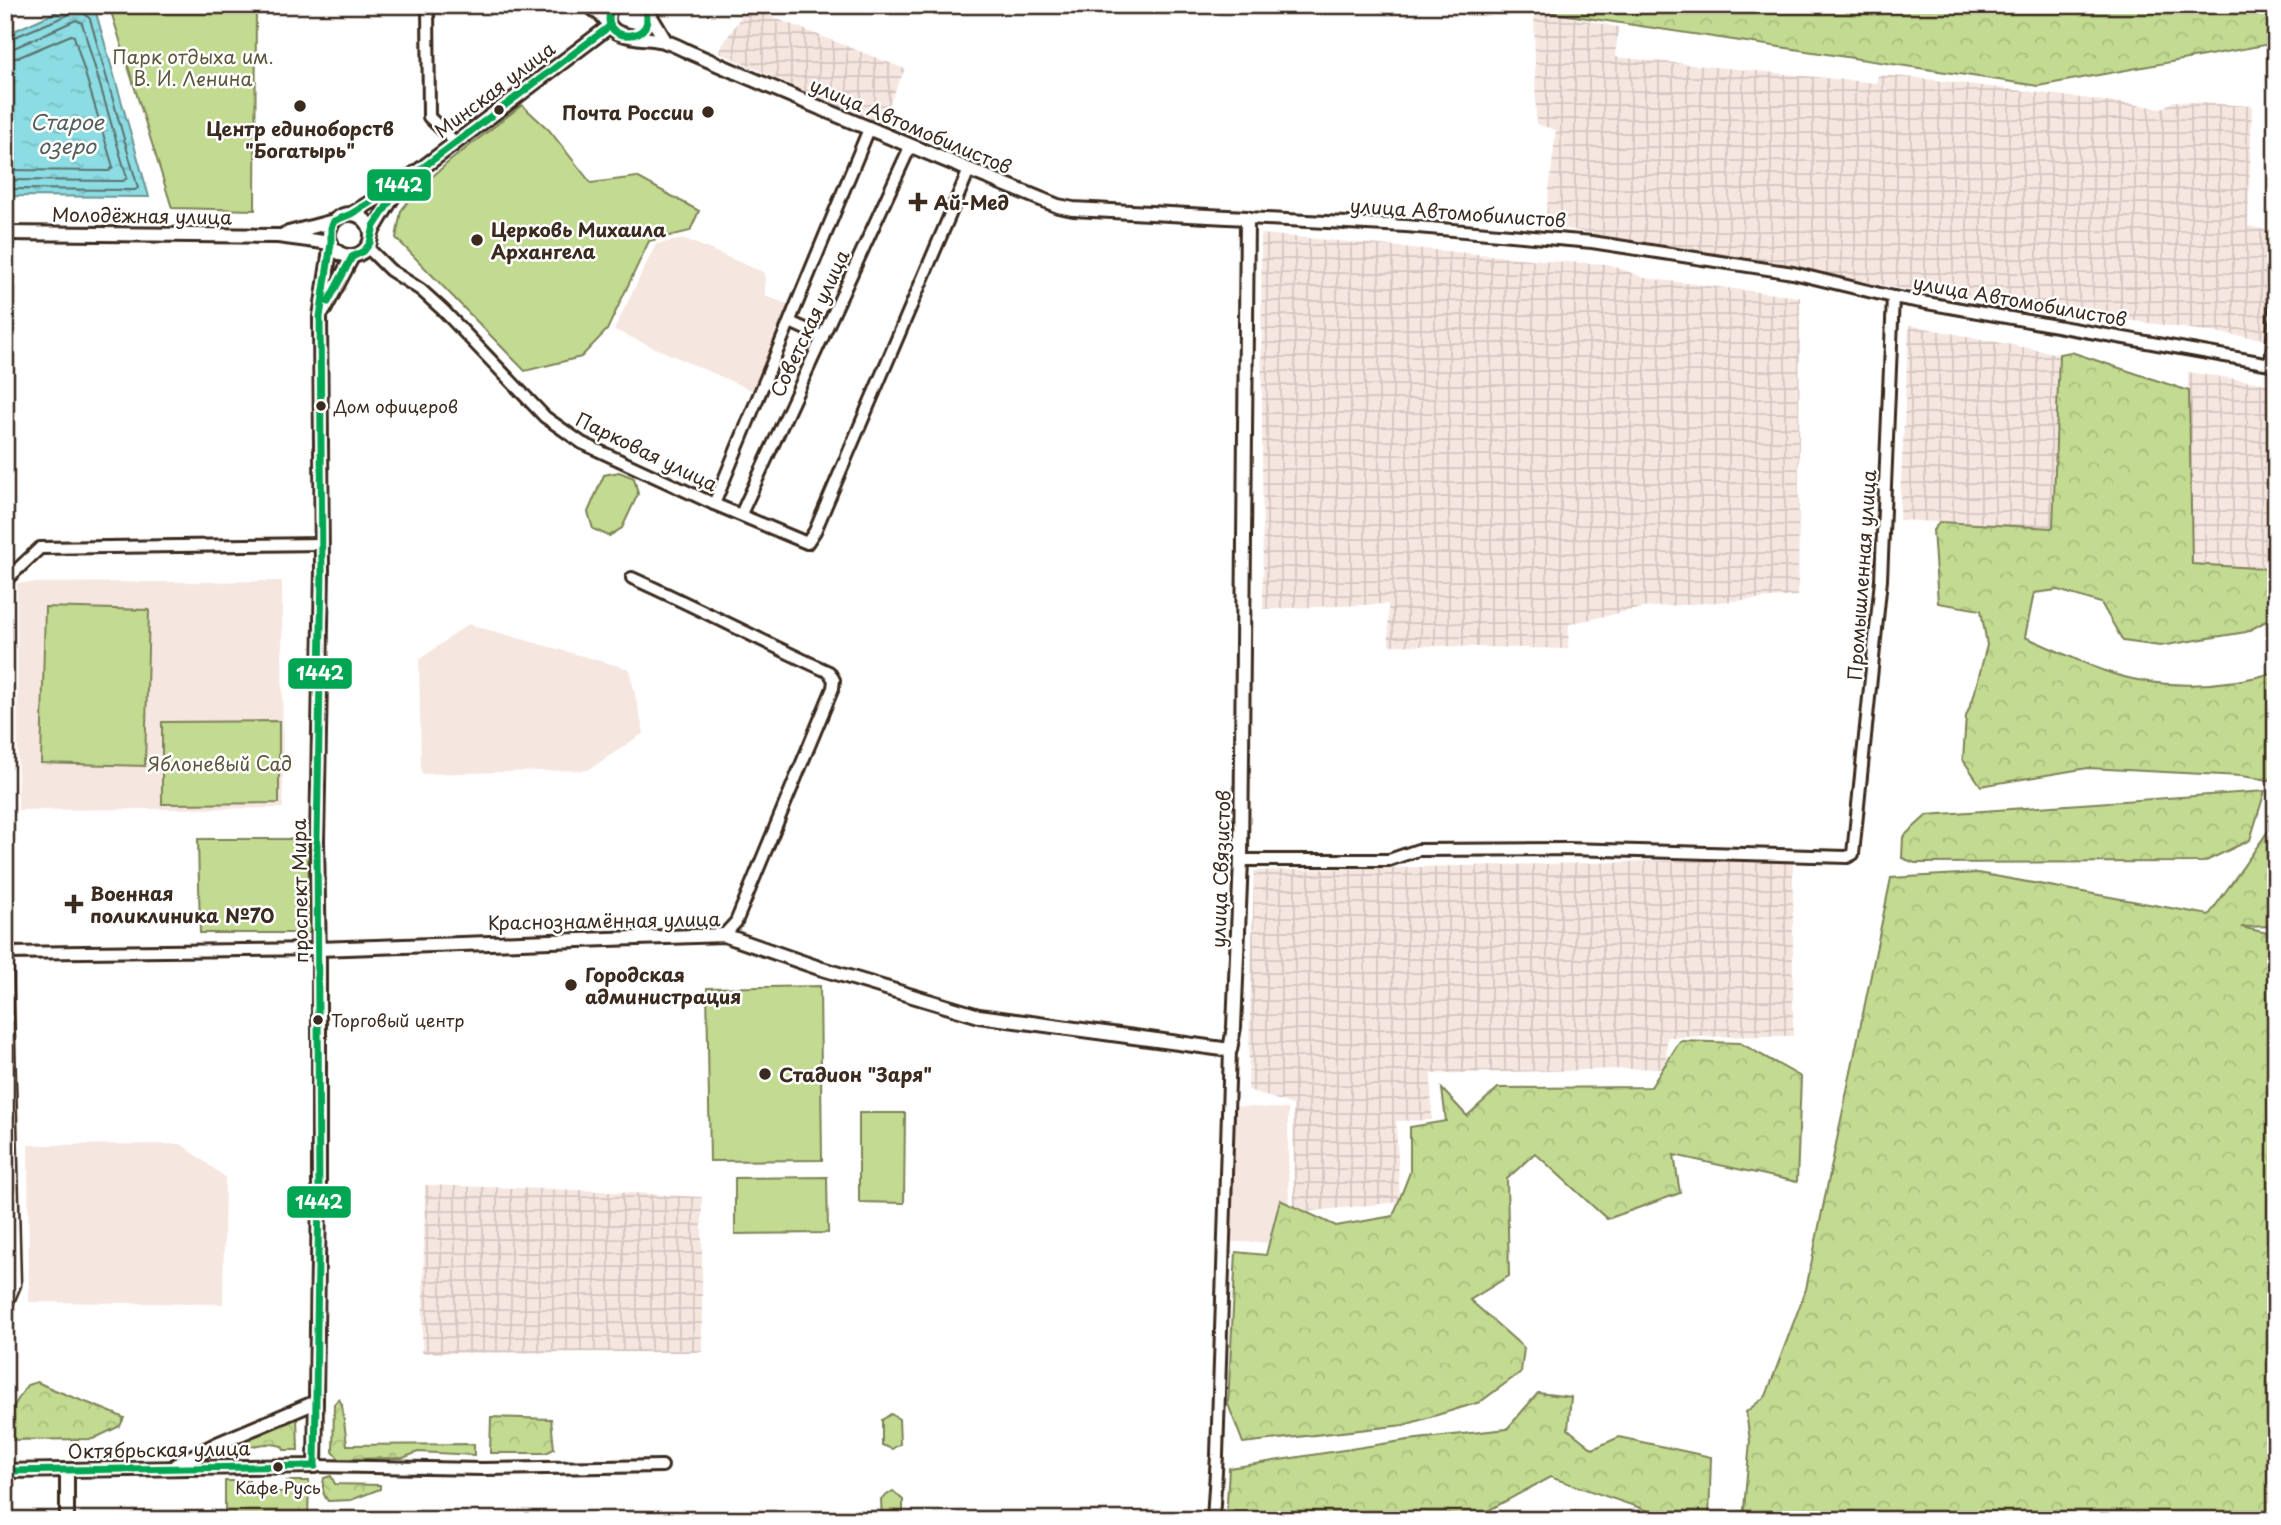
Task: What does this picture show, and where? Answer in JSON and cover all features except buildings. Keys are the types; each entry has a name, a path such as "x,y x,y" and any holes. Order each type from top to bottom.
{"street":[{"path":"428,5 429,117 456,142"},
{"path":"587,5 611,26"},
{"path":"611,26 608,14 612,5"},
{"path":"632,36 645,27 648,18 645,6"},
{"path":"645,6 666,42"},
{"name":"Минская улица","path":"351,214 401,184 611,26"},
{"name":"улица Автомобилистов","path":"611,26 620,35 666,42 909,147 1065,208 1406,226 1592,242 1793,273 1893,297 2273,365 2276,296"},
{"path":"714,504 869,130"},
{"name":"Советская улица","path":"741,514 909,147"},
{"name":"Парковая улица","path":"367,247 390,270 421,290 443,310 545,417 582,443 714,504 807,543 815,531 969,170"},
{"name":"Минская улица","path":"372,232 401,184"},
{"path":"351,214 368,223 372,232 370,243 364,251 352,257 336,250 329,234 334,221 351,214"},
{"name":"улица Связистов","path":"1213,1520 1230,1050 1234,1027 1241,860 1247,219"},
{"name":"Молодёжная улица","path":"278,236 334,221"},
{"name":"Молодёжная улица","path":"5,233 278,236 331,243"},
{"name":"проспект Мира","path":"314,1465 319,1193 317,840 323,544 320,317 331,243"},
{"name":"проспект Мира","path":"320,317 352,257"},
{"name":"Промышленная улица","path":"1241,860 1389,860 1418,850 1568,849 1847,857 1853,854 1881,580 1893,297"},
{"path":"789,322 822,337"},
{"path":"5,581 40,548 323,544"},
{"path":"632,578 829,672 834,680 736,922 724,935"},
{"path":"5,926 16,1285 5,1311"},
{"name":"Краснознамённая улица","path":"6,953 318,949 724,935 819,968 979,1016 1230,1050"},
{"path":"169,1468 217,1444 316,1402"},
{"path":"217,1444 218,1466"},
{"path":"314,1465 482,1469 662,1466"},
{"name":"Октябрьская улица","path":"5,1471 314,1465"},
{"path":"67,1470 67,1520"}],"shaded area":[{"path":"747,7 905,69 880,125 718,52"},
{"path":"1534,10 1618,27 1615,57 1877,83 1878,75 1918,78 2162,108 2174,101 2252,106 2248,226 2276,232 2276,281 2270,340 1910,290 1545,225 1556,130 1536,124"},
{"path":"1261,234 1608,264 1645,278 1800,297 1798,596 1642,608 1569,624 1568,649 1389,645 1388,604 1263,609"},
{"path":"685,239 765,273 765,296 796,307 758,393 614,330 656,244"},
{"path":"1909,325 2059,354 2053,528 1899,520"},
{"path":"2188,372 2276,385 2276,569 2192,564"},
{"path":"282,581 283,808 18,810 17,583"},
{"path":"468,624 629,669 644,733 588,770 421,774 419,660"},
{"path":"1793,858 1793,1036 1667,1037 1666,1068 1431,1074 1432,1120 1396,1121 1400,1202 1294,1213 1293,1105 1248,1090 1254,871"},
{"path":"1234,1106 1288,1109 1289,1243 1230,1242"},
{"path":"181,1144 225,1177 223,1304 29,1302 28,1145"},
{"path":"425,1185 702,1197 702,1352 422,1353"}],"green space":[{"name":"Парк отдыха им. В. И. Ленина","path":"109,5 256,5 255,210 172,208"},
{"path":"1470,5 2276,5 2276,43 2038,86 1534,10"},
{"path":"522,105 549,130 591,183 637,177 699,211 690,231 649,241 607,330 581,357 525,371 396,238 401,211 415,192 451,160"},
{"path":"2071,352 2189,391 2192,564 2271,569 2276,585 2276,616 2246,632 2160,646 2123,641 2101,603 2058,590 2034,593 2025,637 2105,671 2146,681 2212,684 2276,672 2276,781 2241,776 2088,768 1981,786 1963,760 1966,716 1987,645 1981,610 1938,603 1933,530 1940,522 2053,528 2059,354"},
{"path":"619,472 634,478 638,494 622,528 609,536 593,529 588,512 604,475"},
{"path":"45,607 149,610 145,766 41,763"},
{"name":"Яблоневый Сад","path":"279,721 279,803 162,804 162,722"},
{"path":"2265,791 2250,840 2204,862 1915,863 1902,858 1903,837 1927,815"},
{"path":"2276,820 2276,926 2241,927 2276,935 2276,1520 1743,1520 1750,1441 1746,1412 1766,1396 1806,1289 1891,878 1978,873 2209,915"},
{"path":"198,839 308,839 310,933 200,933"},
{"name":"Стадион \"Заря\"","path":"820,986 822,1160 710,1161 707,988"},
{"path":"1680,1041 1740,1043 1801,1077 1797,1182 1674,1155 1680,1193 1607,1219 1535,1153 1507,1179 1509,1276 1470,1300 1524,1348 1521,1372 1480,1402 1404,1425 1243,1443 1228,1404 1236,1252 1266,1255 1280,1200 1336,1226 1393,1216 1410,1172 1410,1127 1446,1121 1442,1089 1467,1116 1498,1088 1651,1087"},
{"path":"859,1113 905,1113 904,1203 859,1202"},
{"path":"827,1177 828,1233 735,1234 735,1178"},
{"path":"37,1382 124,1418 120,1426 93,1439 5,1440 5,1420 27,1385"},
{"path":"1538,1393 1571,1397 1568,1429 1593,1449 1619,1437 1711,1457 1709,1520 1656,1520 1658,1514 1550,1477 1471,1520 1226,1520 1229,1468 1408,1440 1507,1429"},
{"path":"339,1399 347,1445 474,1444 474,1455 418,1452 403,1458 339,1459 333,1452 334,1404"},
{"path":"891,1414 899,1419 900,1444 892,1449 882,1445 882,1420"},
{"path":"297,1417 298,1450 284,1450 282,1446 267,1444 226,1451 230,1445"},
{"path":"491,1417 551,1419 554,1449 546,1453 490,1453"},
{"path":"331,1476 335,1484 380,1485 380,1489 351,1500 328,1501 323,1485 324,1478"},
{"path":"225,1481 249,1481 249,1492 287,1492 287,1481 309,1481 308,1520 225,1520"},
{"path":"893,1491 903,1500 903,1520 882,1520 881,1499"}],"water":[{"name":"Старое озеро","path":"72,5 84,5 96,13 149,197 5,196 5,35"}],"transit line":[{"name":"1442","path":"612,5 609,19 611,27 623,35 633,35 645,27 647,19 644,5"},
{"name":"1442","path":"315,1466 319,1193 317,840 322,570 320,317 331,228 334,221 401,184 610,26"},
{"name":"1442","path":"328,302 352,257 364,251 370,243 374,226 400,186"},
{"name":"1442","path":"5,1471 315,1466"}],"place":[{"name":"Центр единоборств \"Богатырь\"","path":"300,106"},
{"name":"Почта России","path":"708,112"},
{"name":"Ай-Мед","path":"918,202"},
{"name":"Церковь Михаила Архангела","path":"477,240"},
{"name":"Дом офицеров","path":"321,406"},
{"name":"Военная поликлиника №70","path":"74,904"},
{"name":"Городская администрация","path":"571,985"},
{"name":"Торговый центр","path":"318,1020"},
{"name":"Стадион \"Заря\"","path":"765,1074"},
{"name":"Кафе Русь","path":"278,1467"}]}
